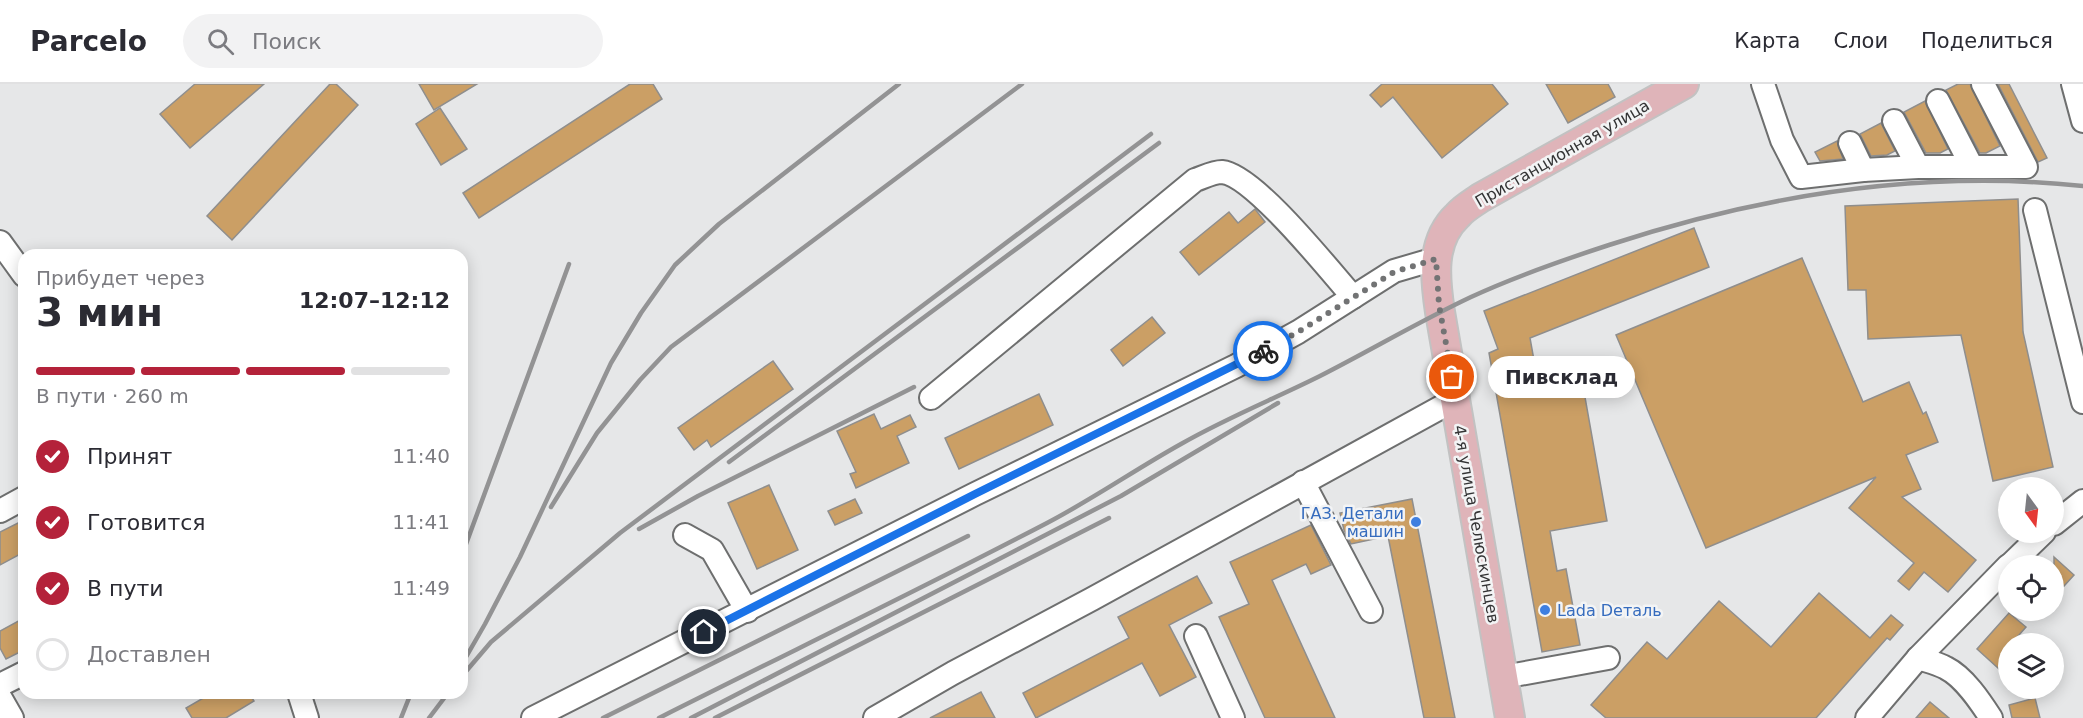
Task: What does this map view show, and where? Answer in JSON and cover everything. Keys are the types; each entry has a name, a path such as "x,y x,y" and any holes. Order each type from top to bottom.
{"main road":[{"name":"Пристанционная улица","path":"1436,259 1441,238 1456,216 1480,198 1684,84"},
{"name":"4-я улица Челюскинцев","path":"1436,259 1439,305 1510,718"}],"street":[{"path":"1762,84 1782,140 1801,177 1918,167 2026,167 1983,84"},
{"path":"2073,84 2083,121"},
{"path":"1938,101 1972,167"},
{"path":"1894,121 1918,167"},
{"path":"1850,143 1863,170"},
{"path":"931,398 1195,180 1210,174 1222,172 1237,177 1267,201 1353,297"},
{"path":"2035,210 2083,402"},
{"path":"0,242 18,267"},
{"path":"533,718 975,494 1236,366 1298,332 1394,272 1436,259"},
{"path":"875,718 952,673 1092,599 1456,399"},
{"path":"1303,482 1371,611"},
{"path":"0,511 18,501"},
{"path":"2064,516 2083,501"},
{"path":"685,535 712,550 747,611"},
{"path":"2020,555 2033,543"},
{"path":"1867,718 1918,658 1998,577"},
{"path":"1196,636 1233,718"},
{"path":"1503,677 1608,658"},
{"path":"1918,658 1953,672 1984,706 1991,718"},
{"path":"0,685 18,676"},
{"path":"0,696 12,718"},
{"path":"301,699 307,718"}],"building":[{"path":"195,84 264,84 190,148 160,114"},
{"path":"330,84 336,84 358,105 232,240 207,216"},
{"path":"419,84 477,84 434,110"},
{"path":"630,84 653,84 662,99 479,218 463,193"},
{"path":"1382,84 1492,84 1508,104 1442,158 1393,97 1381,107 1370,95"},
{"path":"1546,84 1608,84 1615,97 1568,123"},
{"path":"1958,84 1970,84 2000,146 1986,153 1980,153 1946,90"},
{"path":"1998,84 2009,84 2047,158 2038,162"},
{"path":"1925,101 1948,149 1940,153 1926,153 1904,112"},
{"path":"440,108 467,149 441,165 416,124"},
{"path":"1881,123 1895,151 1887,155 1871,156 1860,134"},
{"path":"1837,141 1843,159 1820,161 1815,152"},
{"path":"2018,199 2023,332 2053,467 2010,477 1998,477 1998,480 1993,481 1961,335 1868,339 1866,290 1848,290 1845,206"},
{"path":"1255,209 1265,222 1199,275 1180,252 1229,212 1238,223"},
{"path":"1694,228 1709,267 1530,338 1540,394 1583,386 1607,521 1550,531 1557,571 1566,569 1580,645 1542,652 1489,353 1498,349 1484,311"},
{"path":"1802,258 1863,402 1909,382 1923,414 1926,412 1938,442 1906,455 1921,489 1902,497 1976,560 1948,592 1924,572 1909,590 1898,581 1914,563 1849,508 1876,477 1706,548 1616,335"},
{"path":"1152,317 1165,333 1123,366 1111,350"},
{"path":"773,361 793,389 711,447 707,440 694,450 678,428"},
{"path":"1039,394 1053,425 959,469 945,438"},
{"path":"874,414 881,429 910,415 916,427 897,436 909,463 856,488 850,474 856,472 837,431"},
{"path":"769,485 798,550 757,569 728,503"},
{"path":"855,499 862,513 835,525 828,511"},
{"path":"1412,499 1455,718 1424,718 1388,536 1351,544 1344,530 1340,513"},
{"path":"18,523 18,555 0,565 0,532"},
{"path":"1311,525 1331,565 1311,574 1306,564 1272,580 1335,718 1265,718 1219,617 1249,604 1230,562"},
{"path":"2064,566 2074,575 2064,586"},
{"path":"1197,576 1212,603 1169,625 1196,677 1160,696 1142,663 1036,718 1023,693 1129,638 1118,617"},
{"path":"1819,593 1870,638 1891,615 1903,625 1890,640 1887,638 1816,718 1606,718 1591,705 1647,642 1667,659 1719,601 1771,647"},
{"path":"18,621 18,653 6,659 0,648 0,631"},
{"path":"2002,621 2019,621 2026,627 2021,633 1998,633 1998,668 1977,649"},
{"path":"981,692 995,718 930,718"},
{"path":"202,699 253,699 254,701 226,718 192,718 186,708"},
{"path":"2035,699 2040,718 2012,718 2009,705"},
{"path":"1930,702 1949,718 1916,718"}],"railway":[{"path":"468,654 520,557 611,363 641,313 675,265 719,224 899,84"},
{"path":"551,507 597,433 640,380 671,347 1022,84"},
{"path":"468,669 491,642 620,533 1151,134"},
{"path":"729,462 1159,143"},
{"path":"659,718 1047,523 1215,426 1320,376 1433,316 1505,282 1667,227 1725,212 1843,190 1963,181 2083,186"},
{"path":"468,539 569,264"},
{"path":"639,529 698,496 914,387"},
{"path":"691,718 1121,496 1278,403"},
{"path":"715,718 1109,518"},
{"path":"603,718 968,536"},
{"path":"401,718 409,699"},
{"path":"429,718 443,699"}],"way so far":[{"path":"1263,351 1298,332 1394,272 1436,259 1439,305 1452,377"}],"place":[{"name":"Пивсклад","path":"1452,377"},
{"name":"ГАЗ. Детали машин","path":"1416,522"},
{"name":"Lada Dеталь","path":"1545,610"}],"route":[{"path":"704,632 1263,351"}]}
